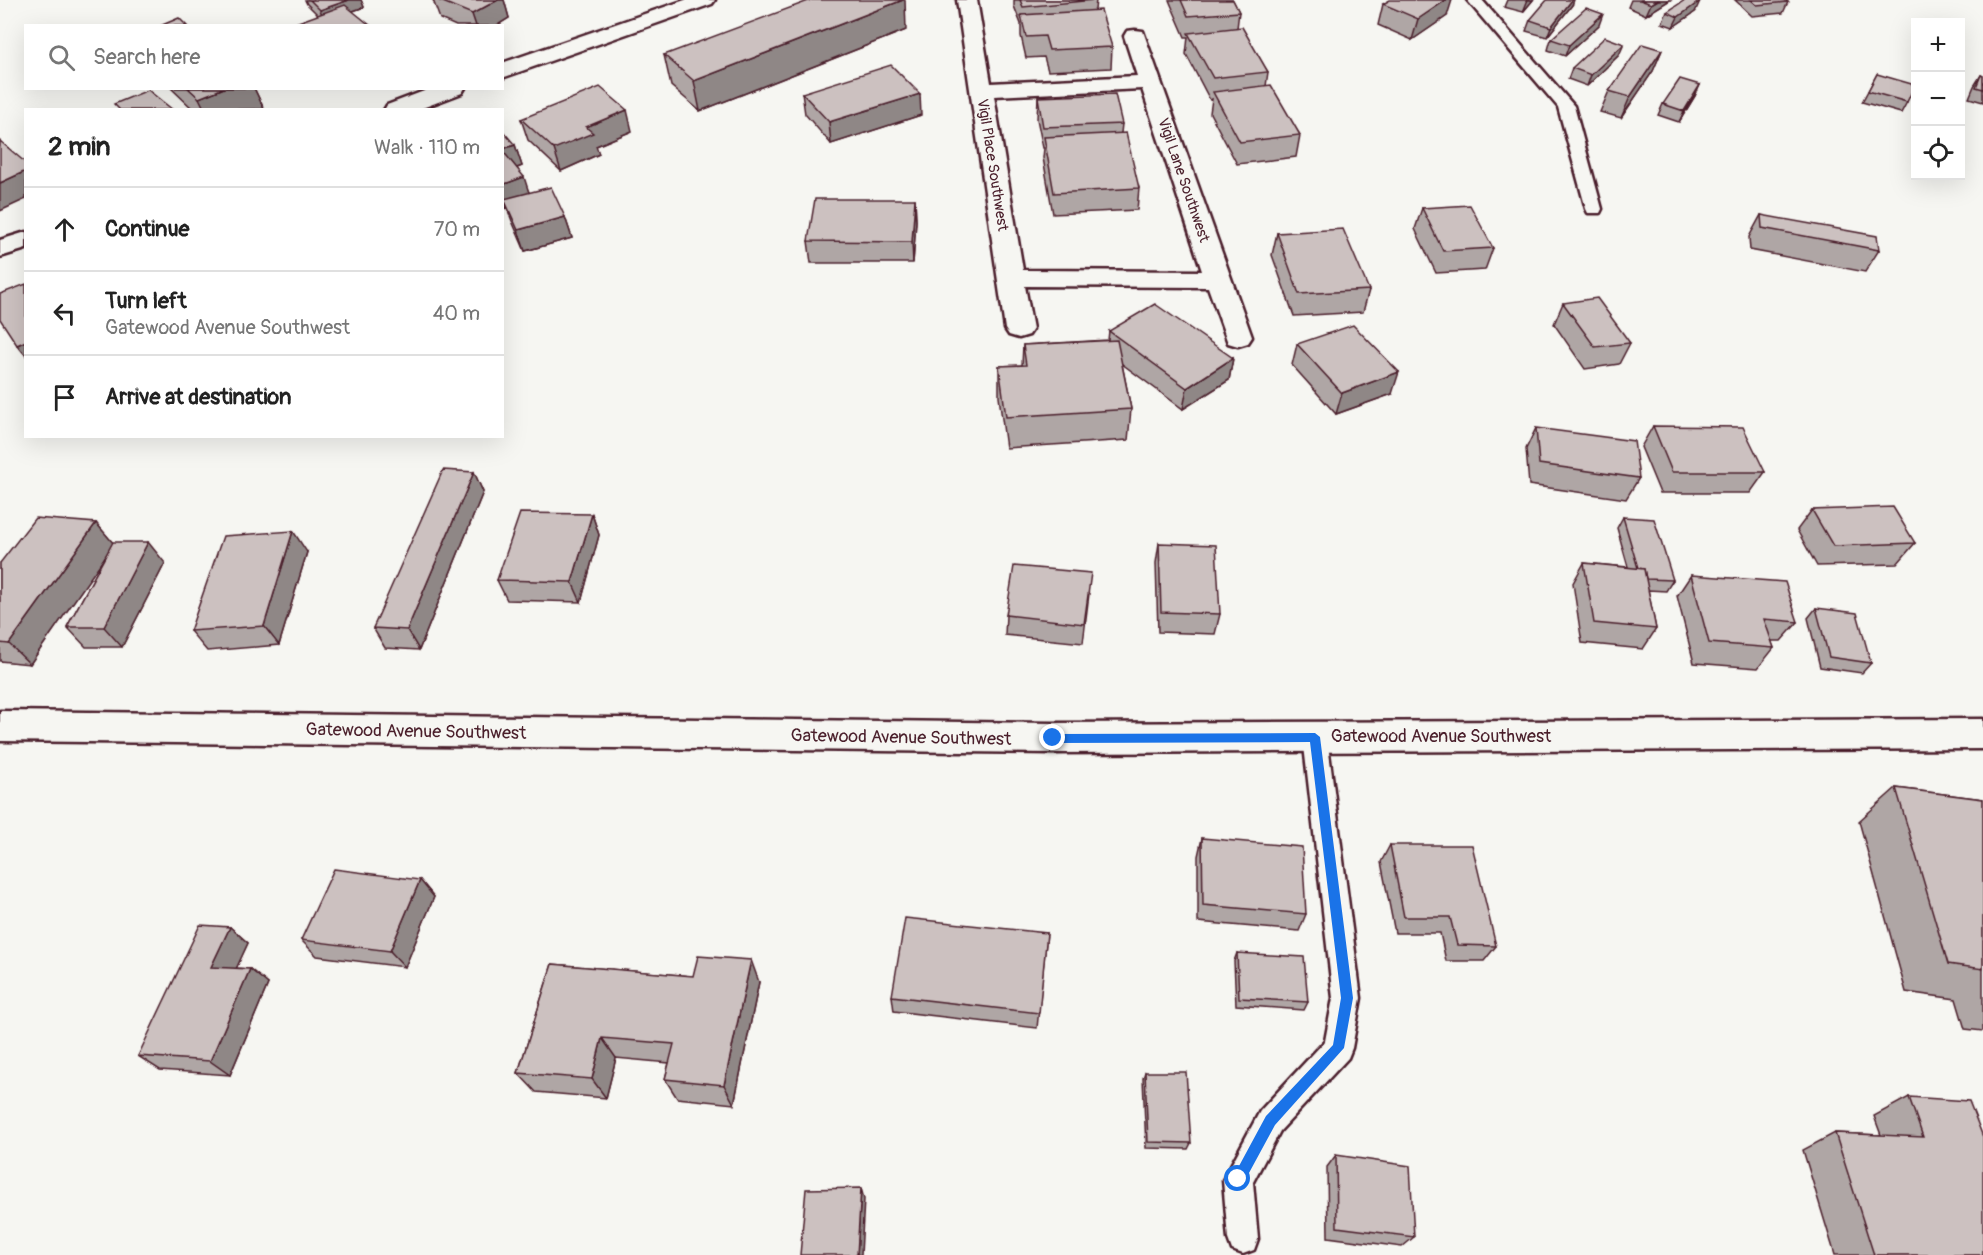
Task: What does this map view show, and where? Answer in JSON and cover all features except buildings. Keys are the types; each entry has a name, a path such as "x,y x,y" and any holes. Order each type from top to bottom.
{"street":[{"path":"504,70 705,0"},
{"name":"Vigil Place Southwest","path":"967,0 1019,329"},
{"name":"Vigil Lane Southwest","path":"1135,36 1238,337"},
{"path":"981,90 1151,82"},
{"path":"400,108 449,90"},
{"path":"0,249 24,241"},
{"path":"1011,278 1218,279"},
{"name":"Gatewood Avenue Southwest","path":"0,726 1053,738 1983,734"}],"lane":[{"path":"1474,0 1566,106 1594,209"},
{"path":"1243,1239 1238,1179 1270,1121 1338,1048 1347,998 1315,737"}],"route":[{"path":"1053,738 1315,737 1347,998 1338,1048 1270,1121 1238,1179"}]}
